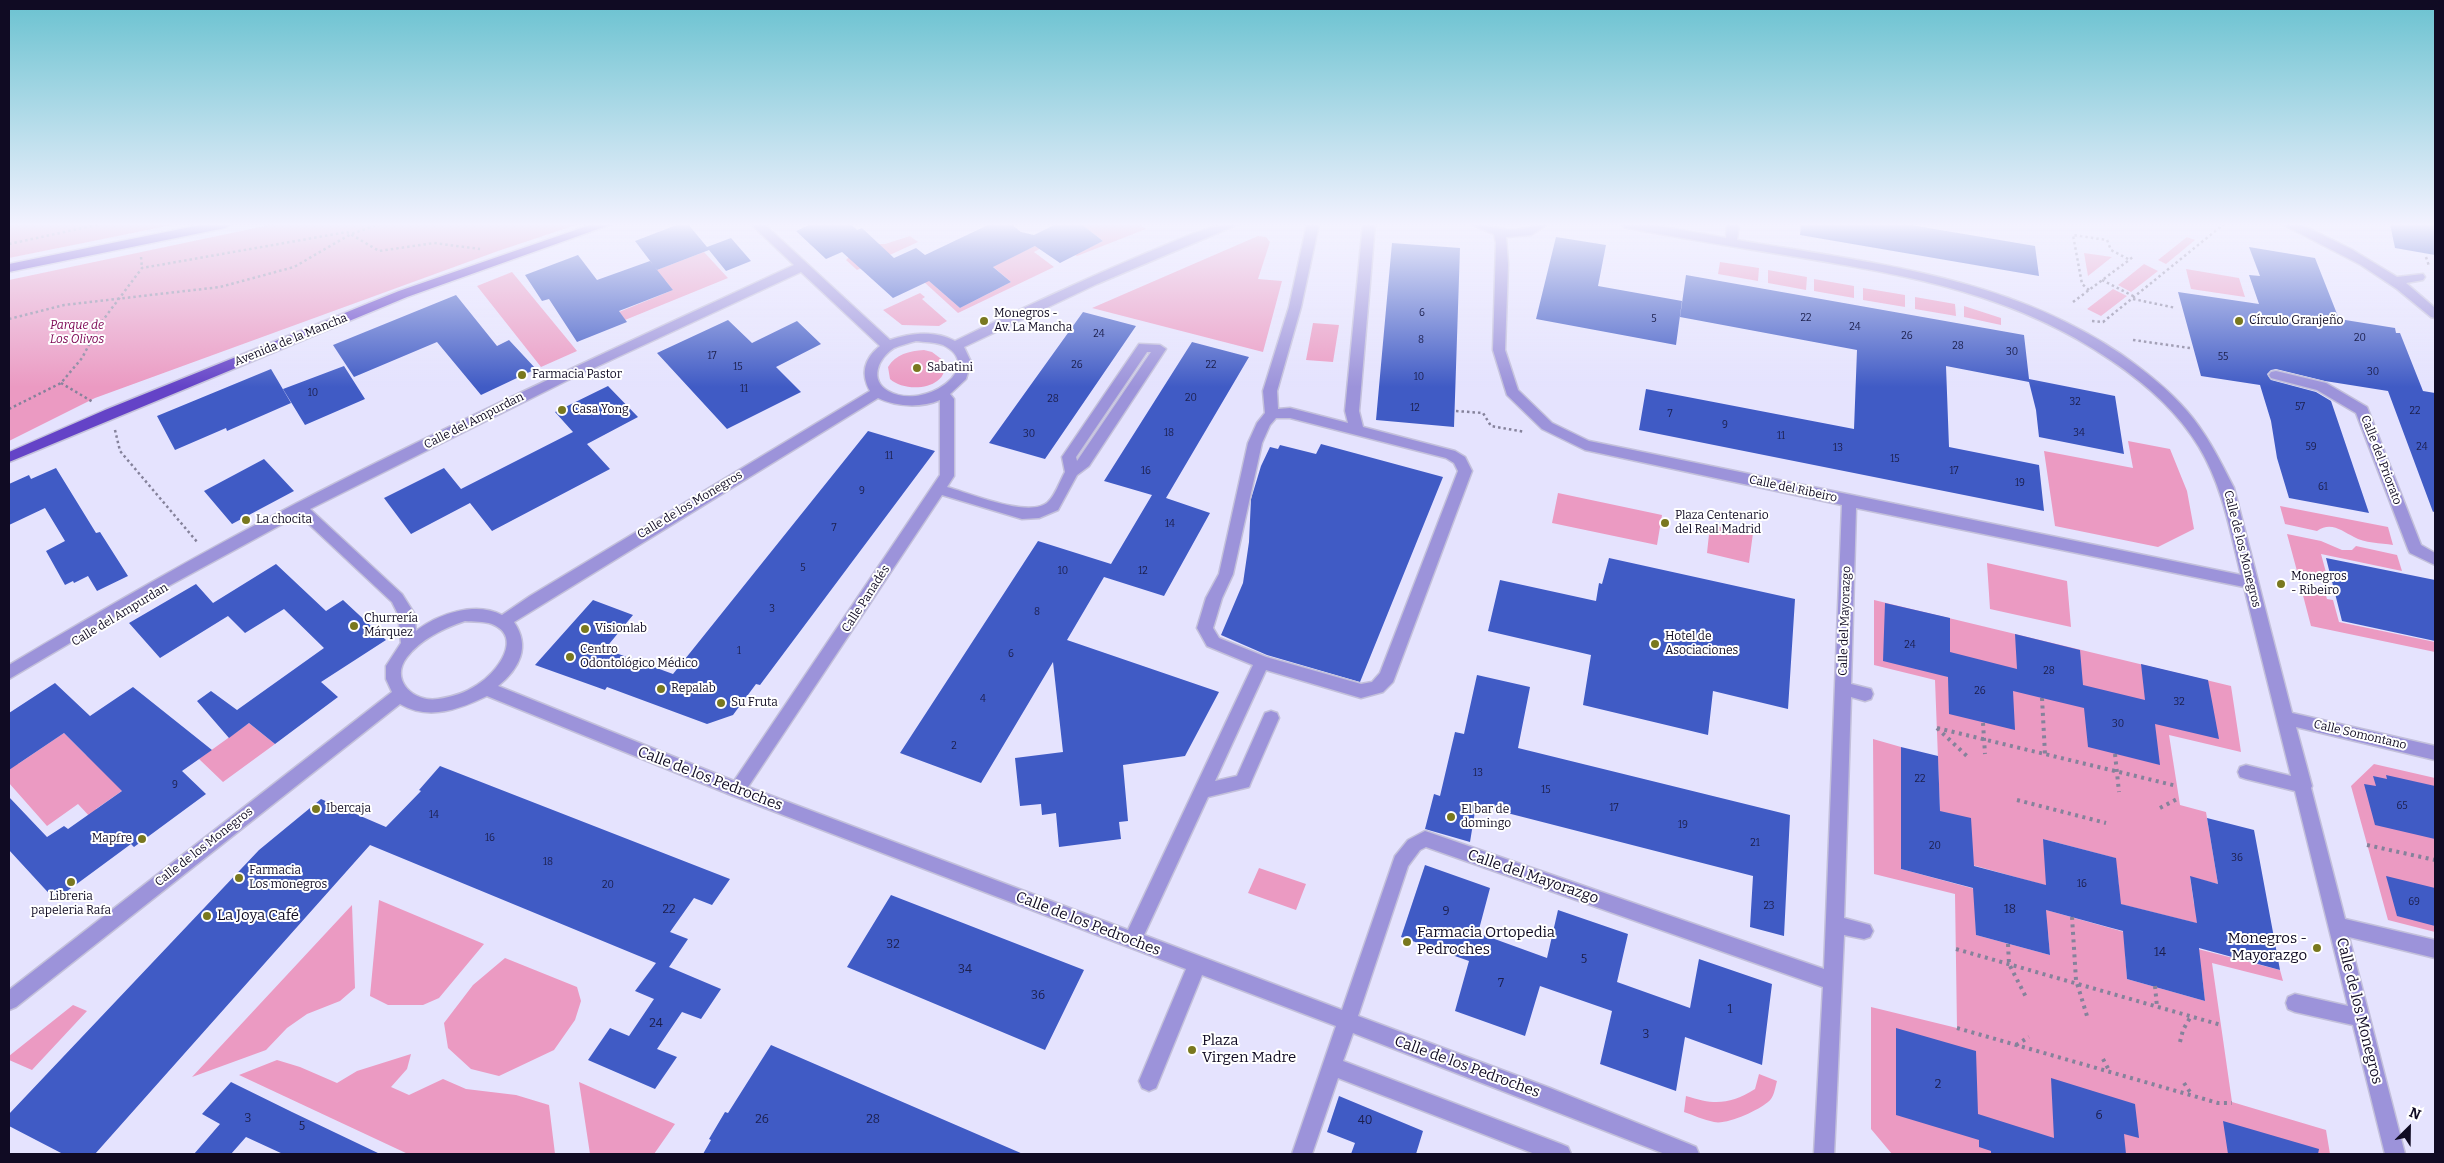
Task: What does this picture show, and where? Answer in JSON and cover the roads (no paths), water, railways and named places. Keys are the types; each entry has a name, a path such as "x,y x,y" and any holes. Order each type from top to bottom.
{"main road":[{"name":"Avenida de la Mancha","path":"9,457 110,412 403,294 449,278"}],"street":[{"name":"Calle del Ampurdan","path":"9,673 136,597 300,508 561,378 776,278"},
{"path":"816,278 888,346"},
{"path":"956,346 1098,278"},
{"path":"1272,414 1270,391 1295,307 1301,278"},
{"path":"1357,430 1352,412 1363,278"},
{"name":"Calle del Ribeiro","path":"1502,278 1499,350 1512,392 1547,426 1585,445 1848,501 2250,582"},
{"name":"Calle de los Monegros","path":"1932,278 1976,288 2021,304 2079,332 2147,380 2196,430 2208,449 2227,488 2304,786 2395,1154"},
{"path":"2392,278 2435,314"},
{"path":"2397,281 2412,278"},
{"path":"923,337 944,340 956,346 964,354 966,365 963,376 955,386 942,394 926,400 908,401 891,399 878,392 870,381 869,369 875,357 888,346 901,341 923,337"},
{"path":"938,489 1022,514 1039,513 1052,506 1072,472 1084,464 1160,349 1144,347 1069,458 1072,472"},
{"name":"Calle del Priorato","path":"2276,375 2307,380 2324,386 2344,396 2362,410 2415,549 2435,559"},
{"name":"Calle de los Monegros","path":"503,622 543,595 878,392"},
{"name":"Calle Panadés","path":"737,790 947,476 948,399 942,394"},
{"path":"1290,413 1357,430 1450,454 1460,460 1465,471 1387,676 1377,687 1361,691 1262,662 1213,642 1205,628 1214,598 1226,574 1255,443 1264,423 1272,414 1290,413"},
{"name":"Calle del Mayorazgo","path":"1824,1154 1836,924 1848,501"},
{"path":"300,508 397,598 406,613 409,643"},
{"name":"Calle del Ampurdan","path":"9,684 284,517"},
{"path":"479,615 492,617 503,622 513,632 516,645 513,660 503,675 488,689 470,699 450,705 430,706 413,703 401,694 396,686 396,665 409,643 434,625 457,617 479,615"},
{"path":"1132,941 1262,662"},
{"path":"1843,688 1865,694"},
{"name":"Calle de los Pedroches","path":"488,689 737,790 1197,966 1550,1098 1689,1154"},
{"name":"Calle de los Monegros","path":"9,1001 401,694"},
{"path":"1203,791 1243,782 1271,718"},
{"name":"Calle Somontano","path":"2285,718 2435,753"},
{"path":"2246,772 2304,786"},
{"name":"Calle del Mayorazgo","path":"1302,1154 1345,1022 1410,841 1425,839 1832,981"},
{"path":"1836,924 1864,931"},
{"name":"Calle de los Monegros","path":"2338,926 2435,949"},
{"path":"1149,1081 1197,966"},
{"path":"2296,1003 2361,1018"},
{"path":"1332,1066 1561,1154"}],"place":[{"name":"Monegros - Av. La Mancha","path":"984,321"},
{"name":"Círculo Granjeño","path":"2239,321"},
{"name":"Sabatini","path":"917,368"},
{"name":"Farmacia Pastor","path":"522,375"},
{"name":"Casa Yong","path":"562,410"},
{"name":"La chocita","path":"246,520"},
{"name":"Plaza Centenario del Real Madrid","path":"1665,523"},
{"name":"Monegros - Ribeiro","path":"2281,584"},
{"name":"Churrería Márquez","path":"354,626"},
{"name":"Visionlab","path":"585,629"},
{"name":"Hotel de Asociaciones","path":"1655,644"},
{"name":"Centro Odontológico Médico","path":"570,657"},
{"name":"Repalab","path":"661,689"},
{"name":"Su Fruta","path":"721,703"},
{"name":"Ibercaja","path":"316,809"},
{"name":"El bar de domingo","path":"1451,817"},
{"name":"Mapfre","path":"142,839"},
{"name":"Farmacia Los monegros","path":"239,878"},
{"name":"Libreria papeleria Rafa","path":"71,882"},
{"name":"La Joya Café","path":"207,916"},
{"name":"Farmacia Ortopedia Pedroches","path":"1407,942"},
{"name":"Monegros - Mayorazgo","path":"2317,948"},
{"name":"Plaza Virgen Madre","path":"1192,1050"}],"park label":[{"name":"Parque de Los Olivos","path":"77,333"}]}
